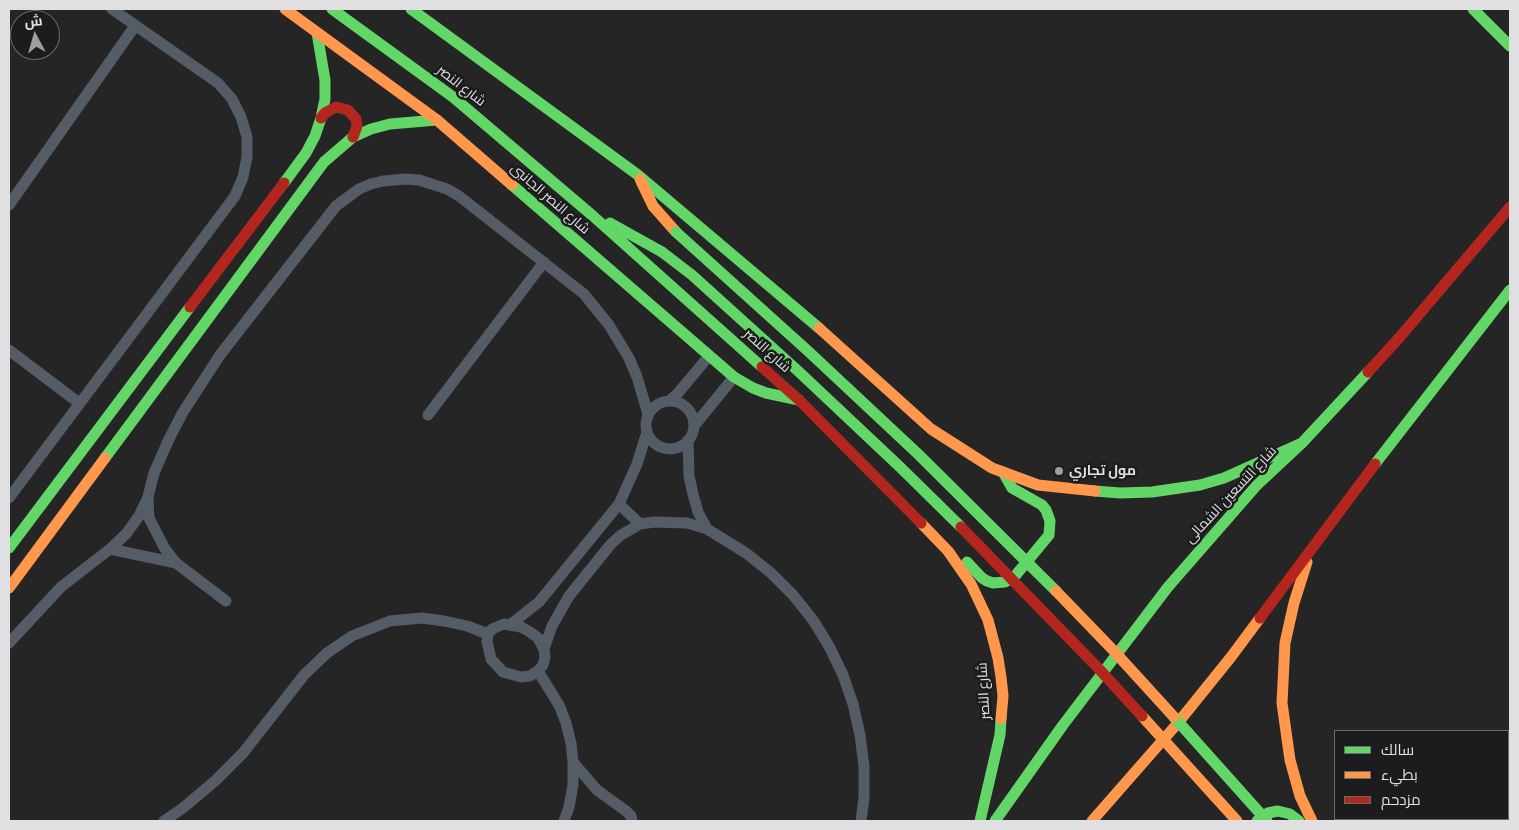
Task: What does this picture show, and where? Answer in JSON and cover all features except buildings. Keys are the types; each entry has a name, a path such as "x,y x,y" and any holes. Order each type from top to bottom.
{"main road":[{"name":"شارع النصر الجانبى","path":"285,9 437,120 734,377 766,393 799,400"},
{"name":"شارع النصر","path":"332,9 453,97 593,216 799,400 948,551 971,584 988,620 998,658 1002,696 1000,735 980,821"},
{"path":"411,9 638,175 839,345 931,429 971,456 1003,472 1038,485 1055,488 1120,493 1152,492 1200,485 1224,478 1302,443"},
{"path":"1472,9 1510,46"},
{"path":"9,548 306,153 315,136 325,99 325,80 317,32"},
{"path":"321,118 325,113 336,107 348,110 356,119 356,132 353,137"},
{"path":"9,588 324,162 353,137 371,129 390,124 437,120"},
{"path":"638,175 653,206 676,232 836,376 1018,552 1113,650 1267,821"},
{"name":"شارع التسعين الشمالى","path":"995,821 1150,609 1234,510 1257,485 1302,443 1399,338 1510,207"},
{"path":"593,216 628,232 662,252 692,275 797,370 900,467 1001,567 1099,669 1237,821"},
{"path":"1092,821 1225,664 1510,290"},
{"path":"934,536 950,543 977,574 987,581 1005,582 1015,576 1046,541 1049,535 1050,521 1042,505 1012,488 1004,478 1003,472"},
{"path":"1311,549 1289,623 1284,649 1282,683 1284,722 1290,760 1300,796 1312,821"},
{"path":"1257,821 1268,813 1278,811 1290,814 1299,821"}],"street":[{"path":"9,498 235,196 243,177 247,157 246,137 241,117 232,99 218,83 112,9"},
{"path":"9,205 135,26"},
{"path":"9,643 62,587 126,534 139,516 148,497 154,473 183,412 220,355 336,206 359,189 371,184 395,180 419,180 441,187 459,196 584,294 610,325 629,358 648,414"},
{"path":"428,415 544,262"},
{"path":"9,350 79,403"},
{"path":"669,401 709,356"},
{"path":"707,529 698,512 693,494 688,467 688,440 694,426 734,377"},
{"path":"688,440 680,446 660,447 652,441 647,432 648,414 660,403 678,402 687,408 692,416 694,426"},
{"path":"511,624 539,602 619,504 637,464 647,432"},
{"path":"148,497 149,518 165,549 176,563 226,601"},
{"path":"619,504 640,524"},
{"path":"544,649 552,626 570,596 611,544 621,535 640,524 670,521 687,523 707,529 746,553 793,595 808,613 829,646 854,704 860,735 864,766 864,798 861,821"},
{"path":"110,549 176,563"},
{"path":"164,821 215,782 254,740 304,675 327,653 352,636 390,621 422,618 467,626 488,634"},
{"path":"511,624 521,627 538,638 544,649 543,665 530,676 521,677 503,672 491,659 487,642 488,634 498,625 511,624"},
{"path":"538,671 563,714 571,742 573,784 564,821"},
{"path":"573,762 597,790 626,811 631,816 632,821"}],"traffic: fast":[{"path":"332,9 453,97 593,216 762,367"},
{"path":"411,9 638,175 819,328"},
{"path":"1473,9 1510,46"},
{"path":"284,183 306,153 315,136 321,118 325,99 325,80 317,33"},
{"path":"105,458 324,162 353,137 371,129 390,124 437,120"},
{"path":"512,185 734,377 766,393 799,400"},
{"path":"610,223 662,252"},
{"path":"676,232 808,351 918,454 1056,591"},
{"path":"662,252 692,275 797,370 961,527"},
{"path":"1375,464 1510,290"},
{"path":"9,548 190,307"},
{"path":"995,821 1063,725 1168,587 1257,485 1302,443 1368,372"},
{"path":"1095,491 1120,493 1152,492 1200,485 1224,478 1302,443"},
{"path":"967,562 987,581 993,583 1005,582 1015,576 1049,535 1050,521 1046,510 1042,505 1012,488 1003,472"},
{"path":"1174,717 1267,821"},
{"path":"980,821 1000,735 1001,719"},
{"path":"1257,821 1268,813 1278,811 1290,814 1299,821"}],"traffic: slow":[{"path":"285,9 437,120 512,185"},
{"path":"640,179 653,206 676,232"},
{"path":"819,328 931,429 992,468 1038,485 1095,491"},
{"path":"9,588 105,458"},
{"path":"921,523 948,551 971,584 988,620 1001,677 1003,696 1001,719"},
{"path":"1307,562 1294,603 1285,643 1282,703 1290,760 1300,796 1312,821"},
{"path":"1056,591 1174,717"},
{"path":"1092,821 1177,724 1260,618"},
{"path":"1142,716 1237,821"}],"traffic: jam":[{"path":"321,118 325,113 336,107 348,110 356,119 357,126 353,137"},
{"path":"190,307 284,183"},
{"path":"1368,372 1510,207"},
{"path":"762,367 799,400 921,523"},
{"path":"1260,618 1375,464"},
{"path":"961,527 1142,716"}],"place":[{"name":"مول تجاري","path":"1059,471"}]}
